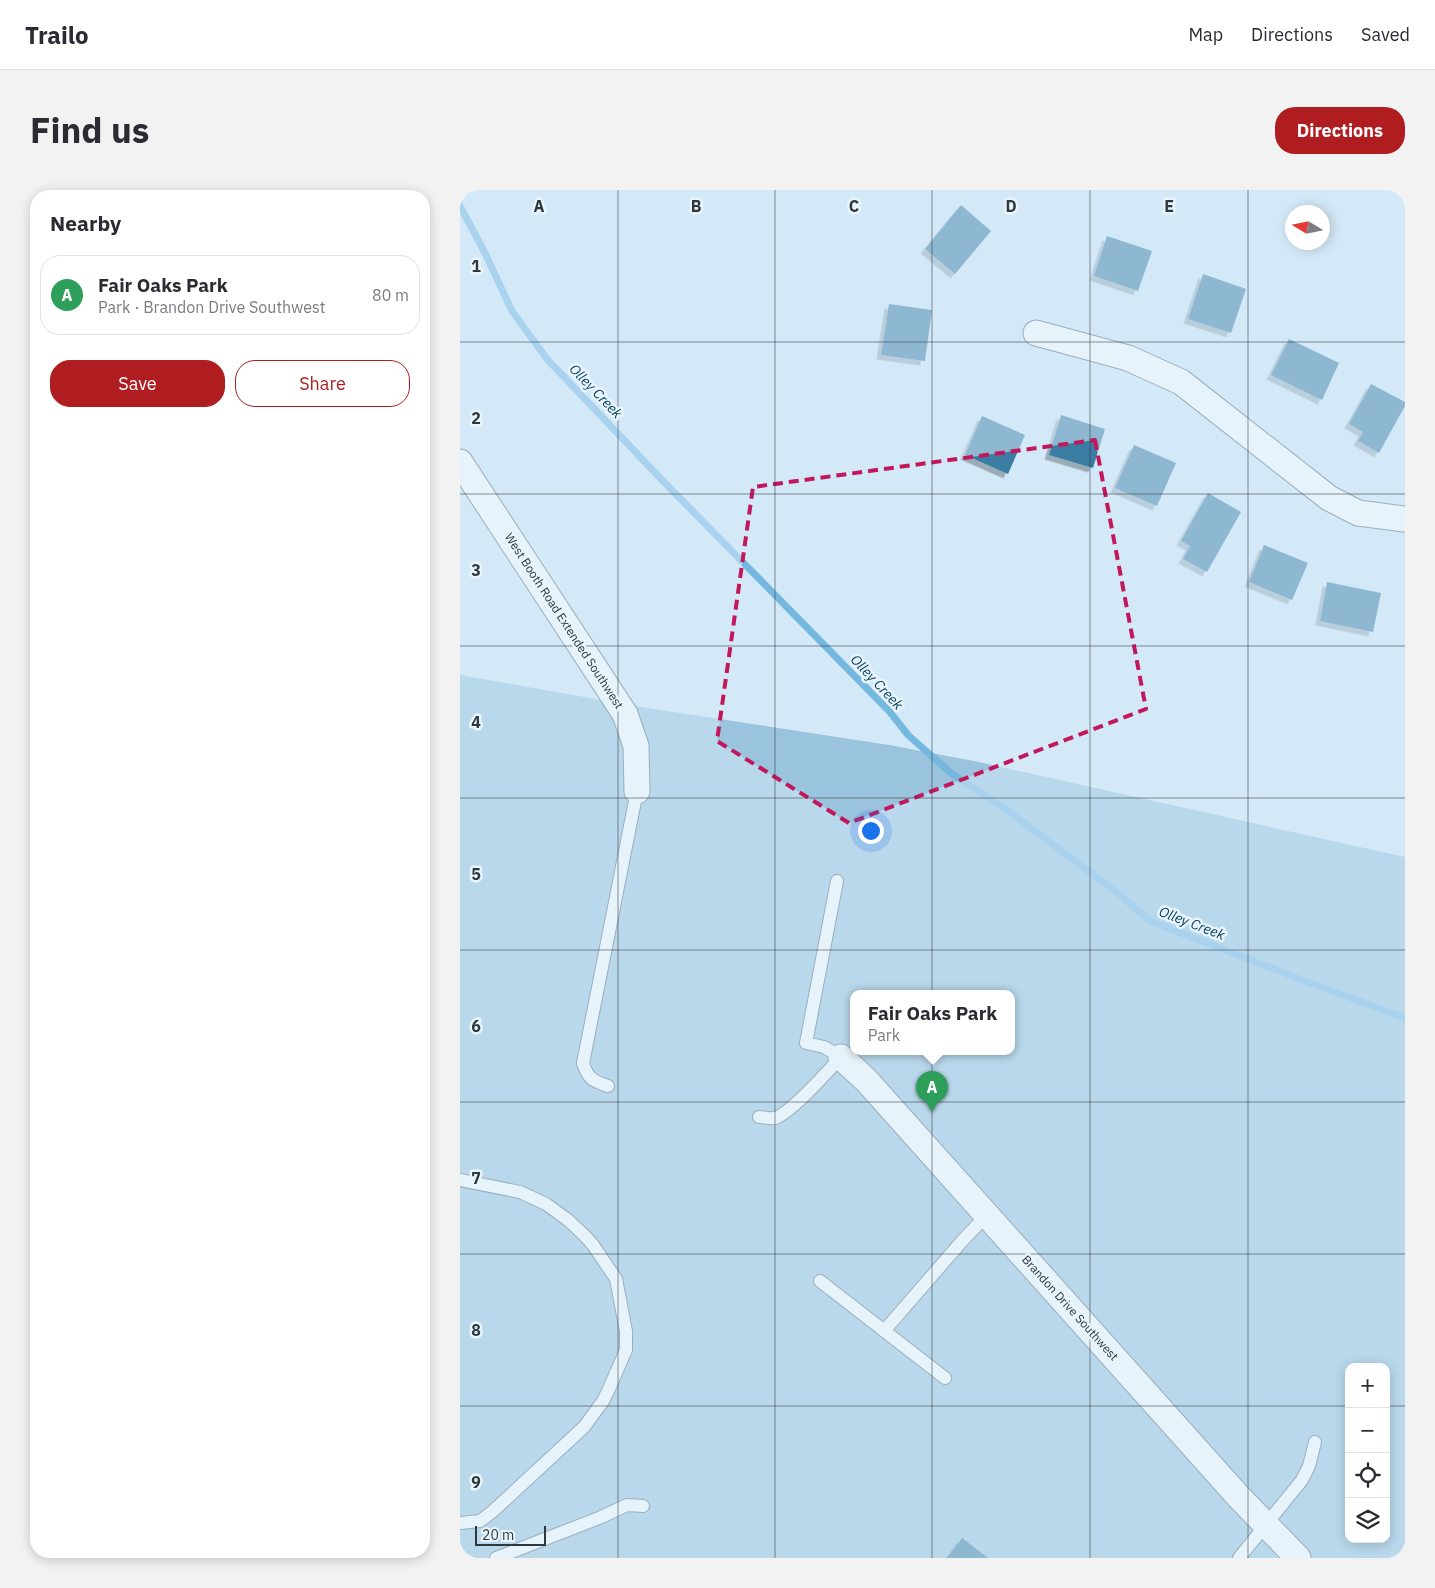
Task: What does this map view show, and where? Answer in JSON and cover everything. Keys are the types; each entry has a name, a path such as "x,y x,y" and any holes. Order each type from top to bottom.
{"street":[{"path":"1036,333 1128,358 1181,382 1329,498 1358,513 1405,519"},
{"name":"West Booth Road Extended Southwest","path":"460,462 625,714 636,746 637,791"},
{"name":"Brandon Drive Southwest","path":"841,1057 866,1080 1266,1526 1298,1558"}],"lane":[{"path":"608,1086 594,1081 586,1074 582,1063 637,791"},
{"path":"759,1117 773,1118 782,1114 818,1082 841,1057 824,1047 806,1043 837,881"},
{"path":"460,1180 520,1192 546,1204 568,1220 585,1236 616,1279 626,1331 626,1350 603,1401 584,1427 492,1512 480,1521 460,1523"},
{"path":"884,1330 987,1215"},
{"path":"820,1281 945,1378"},
{"path":"1239,1558 1302,1480 1309,1466 1315,1442"},
{"path":"496,1558 599,1518 627,1505 643,1506"}],"highlighted area":[{"path":"1095,440 1146,709 849,823 717,741 753,487"}],"shaded area":[{"path":"460,675 641,707 889,745 979,762 1405,857 1405,1558 460,1558"}],"building":[{"path":"961,205 991,231 955,274 925,249"},
{"path":"1107,236 1152,251 1138,291 1094,276"},
{"path":"1203,274 1246,289 1231,333 1188,319"},
{"path":"889,304 932,310 925,361 881,355"},
{"path":"1289,339 1339,363 1322,400 1271,375"},
{"path":"1371,384 1405,402 1405,406 1379,453 1358,441 1363,432 1349,424"},
{"path":"1061,415 1105,429 1093,468 1049,455"},
{"path":"982,416 1025,435 1008,474 965,455"},
{"path":"1134,445 1176,463 1157,506 1115,488"},
{"path":"1208,493 1241,512 1207,572 1183,559 1190,546 1181,541"},
{"path":"1264,545 1308,563 1292,600 1249,582"},
{"path":"1327,582 1381,593 1373,632 1320,621"},
{"path":"962,1538 988,1558 947,1558"}],"waterway":[{"name":"Olley Creek","path":"460,206 485,253 512,311 547,359 662,480 890,712 908,735 952,774 1007,810 1114,890 1150,921 1405,1018"}],"place":[{"name":"Fair Oaks Park","path":"932,1112"}]}
